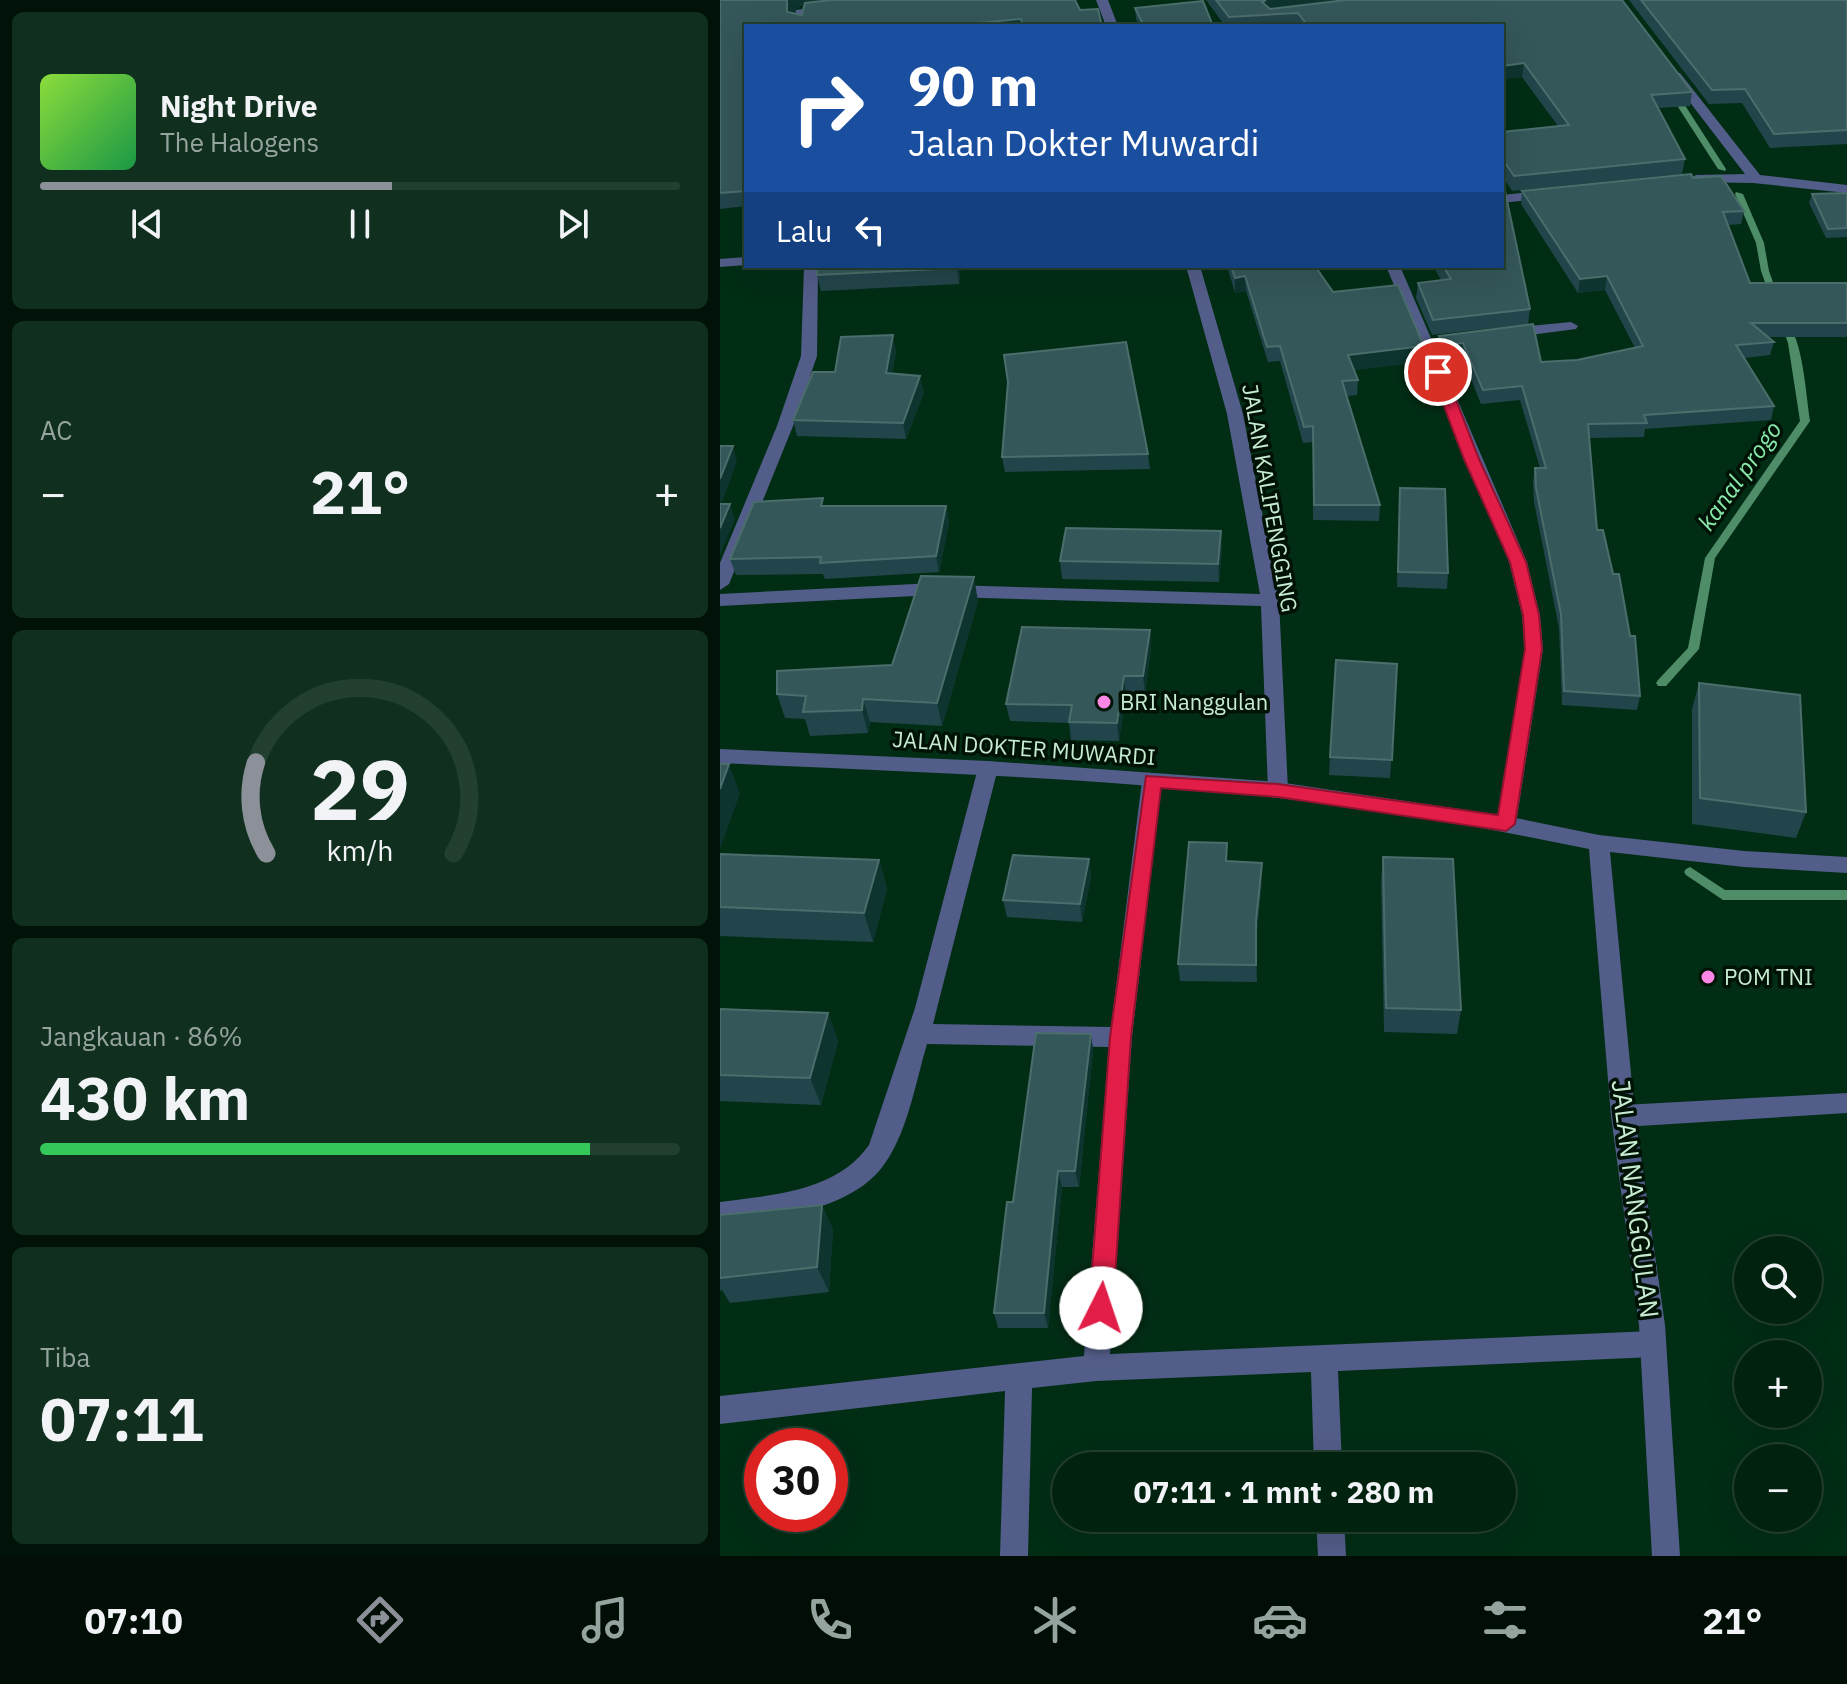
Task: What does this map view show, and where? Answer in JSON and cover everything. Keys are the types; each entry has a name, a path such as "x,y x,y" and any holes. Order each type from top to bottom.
{"street":[{"path":"1102,0 1111,24"},
{"path":"799,24 800,12 846,6"},
{"path":"1666,63 1754,177"},
{"path":"1681,180 1754,177 1774,183 1847,189"},
{"path":"1504,199 1562,193"},
{"path":"720,263 744,261"},
{"path":"720,584 785,426 809,356 811,268"},
{"name":"JALAN KALIPENGGING","path":"1194,268 1235,414 1270,600 1278,790"},
{"path":"1394,268 1434,342 1472,459 1518,562 1531,615 1534,649 1506,824"},
{"path":"1487,335 1571,326"},
{"path":"720,600 915,590 1270,600"},
{"name":"JALAN DOKTER MUWARDI","path":"720,756 988,768 1278,790 1506,824 1599,843 1744,859 1847,865"},
{"path":"720,1213 803,1201 847,1182 868,1166 891,1120 920,1034 988,768"},
{"path":"1096,1368 1121,1037 1152,781"},
{"name":"JALAN NANGGULAN","path":"1599,843 1623,1116 1653,1344 1666,1556"},
{"path":"920,1034 1121,1037"},
{"path":"1623,1116 1847,1103"},
{"path":"720,1410 1096,1368 1653,1344"},
{"path":"1324,1356 1327,1452"},
{"path":"1014,1556 1019,1375"},
{"path":"1331,1532 1332,1556"}],"building":[{"path":"720,0 787,0 787,12 802,15 805,3 831,0 1075,0 1080,10 1098,9 1102,24 1022,24 1021,19 968,24 744,24 744,191 720,193"},
{"path":"1216,0 1266,0 1262,2 1270,9 1346,0 1622,0 1692,92 1651,95 1685,159 1514,176 1504,161 1504,132 1569,125 1524,63 1504,66 1504,24 1306,24 1298,13 1229,17"},
{"path":"1641,0 1847,0 1847,130 1774,134 1745,89 1712,90"},
{"path":"1203,1 1212,24 1143,24 1135,8"},
{"path":"1691,174 1693,178 1721,176 1744,211 1723,212 1750,283 1847,283 1847,323 1751,323 1774,342 1736,345 1774,406 1644,415 1647,423 1588,424 1597,530 1603,530 1613,574 1619,574 1630,636 1635,636 1640,696 1564,691 1561,614 1536,488 1535,468 1546,468 1522,386 1483,390 1463,343 1444,345 1439,336 1533,324 1541,362 1577,360 1643,346 1607,276 1580,279 1522,191"},
{"path":"1504,190 1530,309 1433,320 1418,283 1451,279 1444,268 1504,268"},
{"path":"1847,193 1847,228 1828,229 1812,194"},
{"path":"817,268 957,268 817,275"},
{"path":"1232,268 1316,268 1333,292 1398,285 1424,346 1348,355 1358,380 1342,381 1380,505 1314,505 1313,426 1304,427 1280,346 1267,347 1245,276 1235,278"},
{"path":"893,335 886,373 920,376 903,423 793,420 813,372 835,372 841,337"},
{"path":"1126,342 1148,454 1002,457 1008,382 1004,355"},
{"path":"720,446 733,446 720,479"},
{"path":"1400,488 1445,489 1448,573 1398,572"},
{"path":"823,498 821,506 946,506 936,556 820,563 821,557 730,559 754,502"},
{"path":"720,504 730,504 720,528"},
{"path":"1066,528 1221,531 1218,564 1060,561"},
{"path":"921,576 974,577 937,703 863,699 862,710 803,712 806,696 777,694 777,671 892,665"},
{"path":"1022,627 1150,630 1143,676 1124,676 1117,723 1069,722 1072,705 1006,704"},
{"path":"1336,660 1397,664 1392,760 1330,757"},
{"path":"1699,683 1800,695 1806,812 1700,798"},
{"path":"720,764 729,764 720,789"},
{"path":"1189,842 1227,843 1226,861 1262,863 1256,922 1256,965 1178,964"},
{"path":"720,854 879,860 864,913 720,907"},
{"path":"1013,855 1089,859 1080,904 1003,900"},
{"path":"1383,857 1453,859 1461,1010 1386,1008"},
{"path":"720,1009 828,1013 810,1078 720,1075"},
{"path":"1036,1033 1091,1034 1075,1171 1058,1171 1044,1313 994,1313 1007,1202 1013,1202"},
{"path":"822,1205 817,1267 720,1278 720,1215"}],"waterway":[{"name":"kanal progo","path":"1673,93 1722,169"},
{"name":"kanal progo","path":"1739,194 1760,243 1774,296"},
{"name":"kanal progo","path":"1662,683 1693,649 1710,558 1805,421 1793,343 1785,324"},
{"path":"1690,872 1723,895 1847,895"}],"place":[{"name":"BRI Nanggulan","path":"1104,702"},
{"name":"POM TNI","path":"1708,977"}],"route":[{"path":"1101,1308 1121,1037 1152,781 1278,790 1506,824 1534,649 1531,615 1518,562 1472,459 1438,372"}]}
